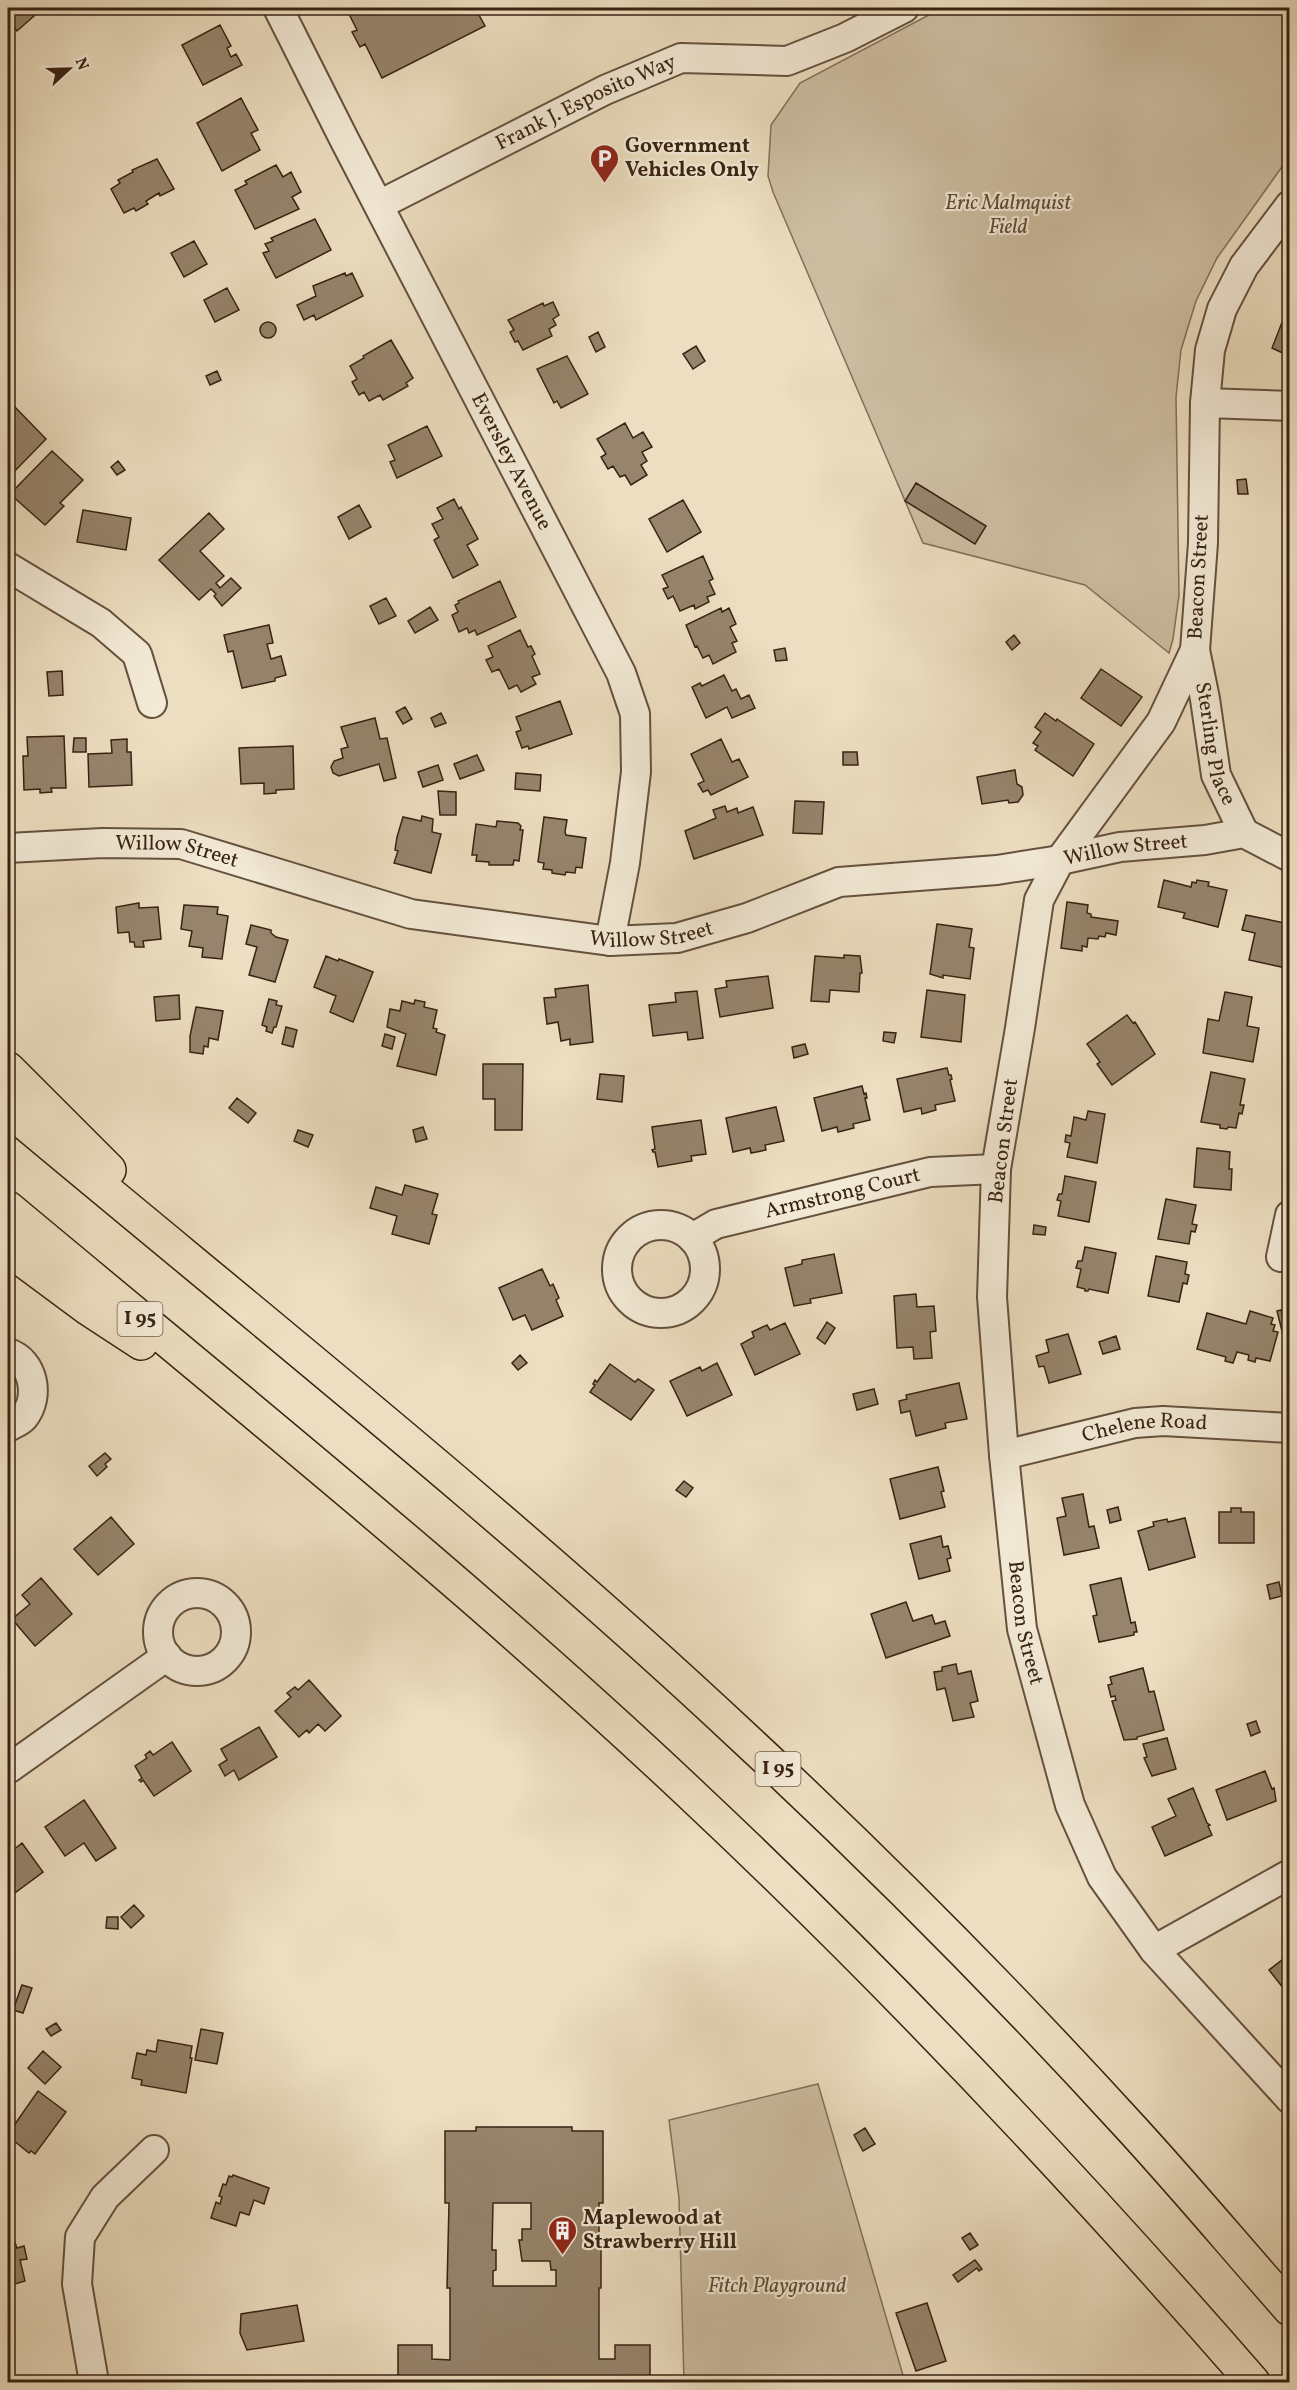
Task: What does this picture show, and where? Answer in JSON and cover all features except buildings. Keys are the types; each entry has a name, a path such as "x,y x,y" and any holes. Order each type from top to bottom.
{"highway":[{"path":"8,1069 74,1133 215,1282"},
{"name":"I 95","path":"8,1109 536,1550 674,1672 809,1798 1006,1994 1133,2130 1290,2309"},
{"name":"I 95","path":"8,1208 554,1670 692,1794 921,2019 1019,2121 1253,2382"},
{"path":"8,1249 89,1309 273,1430"}],"street":[{"name":"Eversley Avenue","path":"278,8 621,673 635,714 636,772 625,863 610,941"},
{"name":"Frank J. Esposito Way","path":"379,205 605,90 681,58 787,61 845,38 904,8"},
{"name":"Beacon Street","path":"1290,205 1244,266 1222,309 1210,350 1204,403 1203,543 1195,650 1161,722 1060,860 1039,900 996,1169 992,1297 1004,1455 1022,1629 1070,1805 1102,1877 1154,1950 1290,2099"},
{"path":"1204,403 1290,406"},
{"path":"8,567 101,623 137,654 152,703"},
{"name":"Sterling Place","path":"1195,650 1216,775 1244,833"},
{"path":"1244,833 1290,857"},
{"name":"Willow Street","path":"8,848 103,843 182,844 411,914 610,941 677,938 747,918 839,882 997,870 1120,847 1205,840 1244,833"},
{"name":"Armstrong Court","path":"692,1238 716,1224 930,1172 996,1169"},
{"path":"1281,1257 1290,1215"},
{"path":"8,1353 14,1355 27,1367 34,1388 32,1404 22,1419 8,1427"},
{"name":"Chelene Road","path":"1004,1455 1135,1423 1163,1421 1290,1428"},
{"path":"8,1769 167,1656"},
{"path":"1154,1950 1290,1874"},
{"path":"94,2382 77,2284 80,2237 105,2197 154,2150"}],"green space":[{"name":"Eric Malmquist Field","path":"942,8 1289,8 1289,157 1217,258 1196,301 1181,350 1176,397 1179,595 1169,653 1085,585 923,543 773,192 768,176 771,125 800,83"},
{"name":"Fitch Playground","path":"818,2084 905,2382 684,2382 679,2198 669,2120"}],"place":[{"name":"Government Vehicles Only","path":"604,184"},
{"name":"Maplewood at Strawberry Hill","path":"562,2256"}]}
